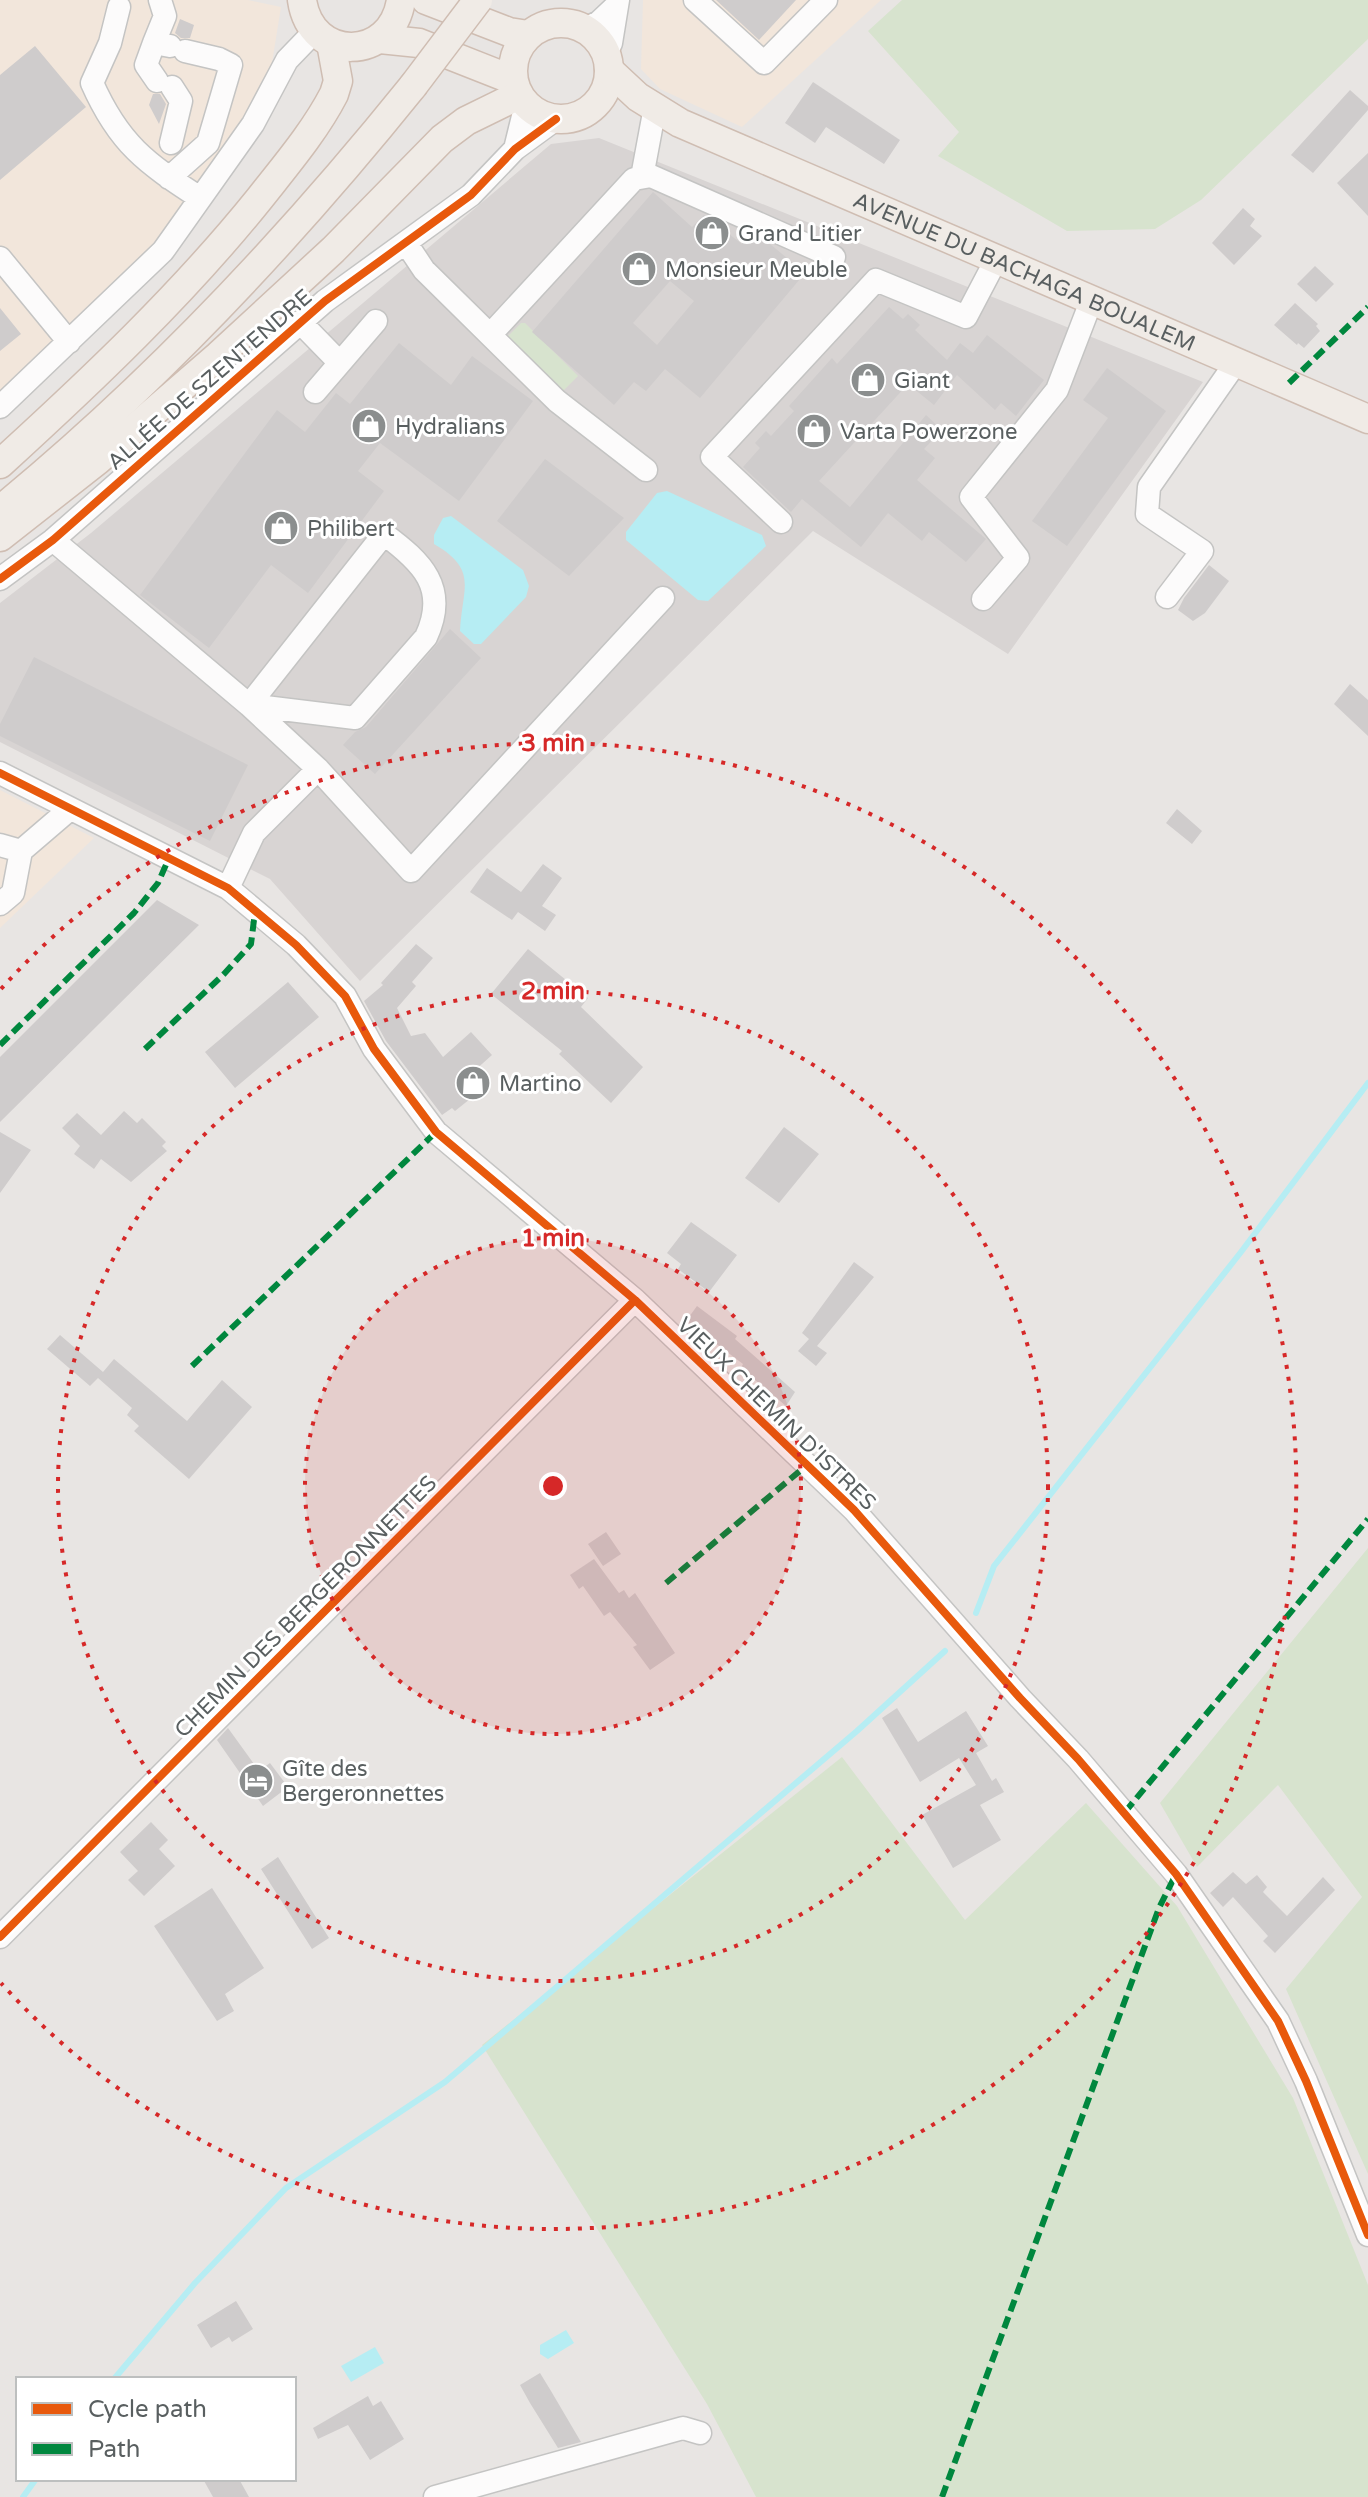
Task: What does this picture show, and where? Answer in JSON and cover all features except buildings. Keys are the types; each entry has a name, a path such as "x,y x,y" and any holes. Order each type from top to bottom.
{"main road":[{"path":"323,37 356,47 380,39 391,29 398,16 401,0"},
{"path":"426,0 509,32 528,35"},
{"path":"0,510 102,422 252,273 369,140 478,0"},
{"path":"0,464 80,391 176,296 289,161 334,94 338,81 323,37 306,18 301,1"},
{"path":"519,93 515,53 528,35 540,27 573,17 598,40 608,62 638,97 667,120"},
{"path":"380,39 419,43 519,93 545,117 556,119 582,114 593,107 602,96 608,62"},
{"path":"0,537 98,460 207,366 333,250 442,139 466,121 519,93"},
{"path":"593,107 667,120"},
{"name":"AVENUE DU BACHAGA BOUALEM","path":"667,120 997,258 1368,419"}],"street":[{"path":"160,0 170,47"},
{"path":"695,0 764,63 826,0"},
{"path":"117,2 110,43 92,83 104,110 132,150 200,198"},
{"path":"573,17 599,22 617,3"},
{"path":"608,62 617,3"},
{"path":"0,407 163,251 253,124 287,60 323,37"},
{"path":"169,178 208,143 231,65 170,47"},
{"path":"169,178 167,146 181,101 146,65 170,47"},
{"name":"ALLÉE DE SZENTENDRE","path":"515,149 519,93"},
{"name":"ALLÉE DE SZENTENDRE","path":"0,579 53,540 300,322 471,195 515,149 556,119"},
{"path":"642,177 667,120"},
{"path":"490,335 634,179 642,177 651,176 834,257"},
{"path":"406,243 424,270 557,401 646,470"},
{"path":"0,258 69,342"},
{"path":"781,522 712,457 876,280 966,317 997,258"},
{"path":"983,599 1018,558 971,497 1057,390 1092,299"},
{"path":"315,392 376,321"},
{"path":"300,322 340,363"},
{"path":"1167,597 1202,551 1147,514 1149,487 1237,361"},
{"path":"384,534 407,551 431,579 436,598 433,621 426,637 355,718 249,705 384,534"},
{"path":"53,540 249,705 318,769 411,871 663,598"},
{"path":"228,888 254,833 318,769"},
{"name":"VIEUX CHEMIN D'ISTRES","path":"0,773 228,888 296,945 345,996 374,1049 436,1132 635,1300 854,1510 1078,1759 1176,1874 1278,2021 1306,2081 1368,2235"},
{"path":"0,904 13,893 11,848 70,809"},
{"name":"CHEMIN DES BERGERONNETTES","path":"0,1937 635,1300"},
{"path":"435,2497 683,2428 700,2433"}],"shaded area":[{"path":"0,0 248,0 281,7 271,69 252,108 166,238 0,392"},
{"path":"643,0 881,0 742,127 660,89 641,69"},
{"path":"599,138 1203,382 1008,654 813,531 360,981 270,879 0,742 0,603 91,533 551,144"},
{"path":"0,790 94,838 0,928"}],"green space":[{"path":"902,0 1368,0 1368,39 1201,200 1155,229 1067,231 938,156 959,132 868,31"},
{"path":"521,323 525,323 578,376 562,392 506,338"},
{"path":"1368,1548 1368,2174 1286,1989 1362,1897 1278,1785 1197,1867 1160,1803"},
{"path":"842,1757 965,1920 1086,1803 1177,1906 1293,2098 1368,2285 1368,2497 756,2497 707,2404 482,2045"}],"water":[{"path":"667,491 762,535 766,546 708,601 698,600 626,540 626,532 657,493"},
{"path":"451,516 523,570 529,586 526,597 481,644 474,644 460,631 465,591 463,572 448,553 434,544 434,535 443,518"},
{"path":"566,2330 574,2343 548,2359 540,2354 540,2345"},
{"path":"375,2347 384,2363 351,2382 341,2366"}],"waterway":[{"path":"976,1613 994,1566 1241,1252 1368,1083"},
{"path":"116,2377 195,2283 286,2188 445,2082 857,1731 945,1651"},
{"path":"23,2497 35,2481"}],"marked path":[{"path":"1289,383 1368,307"},
{"path":"0,1045 134,913 158,883 169,858"},
{"path":"145,1049 251,944 255,912"},
{"path":"192,1366 436,1132"},
{"path":"666,1583 807,1465"},
{"path":"1125,1812 1368,1519"},
{"path":"942,2497 1159,1908 1176,1874"}],"cycle path":[{"path":"0,579 53,540 325,301 471,195 515,149 556,119"},
{"path":"0,773 228,888 296,945 345,996 374,1049 436,1132 635,1300 854,1510 1078,1759 1176,1874 1278,2021 1306,2081 1368,2235"},
{"path":"0,1937 635,1300"}],"place":[{"name":"Grand Litier","path":"712,233"},
{"name":"Monsieur Meuble","path":"639,269"},
{"name":"Giant","path":"868,380"},
{"name":"Hydralians","path":"369,426"},
{"name":"Varta Powerzone","path":"814,431"},
{"name":"Philibert","path":"281,528"},
{"name":"Martino","path":"473,1083"},
{"name":"Gîte des Bergeronnettes","path":"256,1781"}]}
